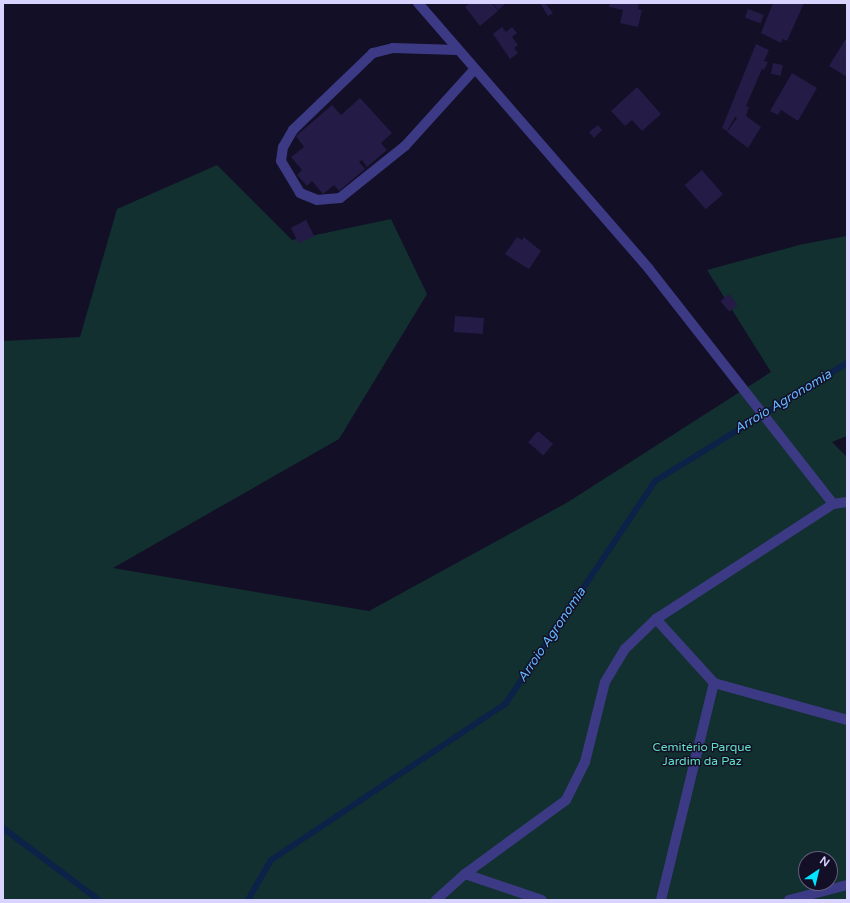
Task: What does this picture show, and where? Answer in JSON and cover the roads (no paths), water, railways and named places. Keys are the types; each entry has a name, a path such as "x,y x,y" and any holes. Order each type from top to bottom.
{"street":[{"path":"418,3 474,70 649,269 834,504"},
{"path":"458,50 393,48 373,53 293,130 283,147 281,160 300,193 317,200 340,198 405,146 474,70"},
{"path":"436,900 465,874 566,800 585,762 605,682 625,649 656,619 834,504 847,502"},
{"path":"656,619 714,683 847,720"},
{"path":"661,900 714,683"},
{"path":"465,874 542,900"},
{"path":"789,900 847,885"}],"waterway":[{"name":"Arroio Agronomia","path":"248,900 271,860 506,703 655,481 847,363"},
{"path":"3,828 99,900"}],"park label":[{"name":"Cemitério Parque Jardim da Paz","path":"702,755"}]}
